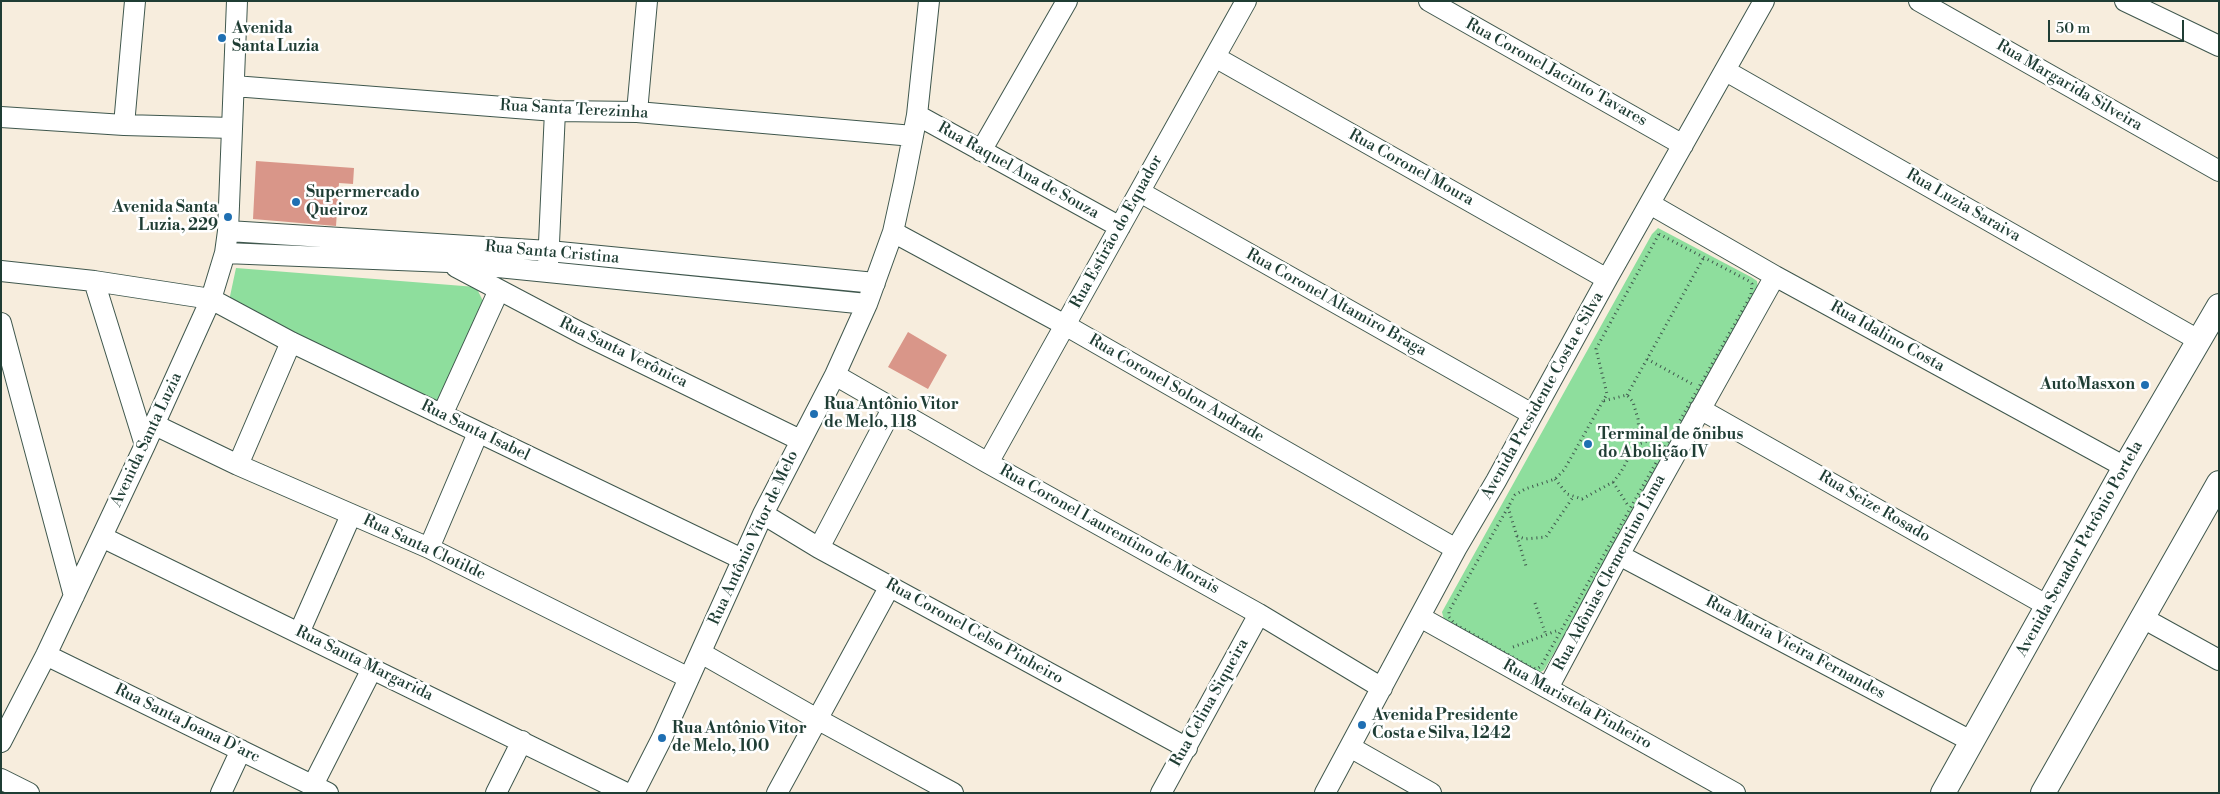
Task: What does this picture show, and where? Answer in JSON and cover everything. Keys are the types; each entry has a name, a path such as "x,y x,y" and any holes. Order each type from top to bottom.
{"street":[{"path":"124,125 135,1"},
{"name":"Avenida Santa Luzia","path":"2,736 46,655 155,425 211,299 225,253 228,231 237,1"},
{"path":"637,112 647,1"},
{"name":"Rua Antônio Vitor de Melo","path":"634,793 701,653 763,514 835,375 868,304 893,232 913,136 929,1"},
{"path":"981,150 1066,1"},
{"name":"Rua Estirão do Equador","path":"988,463 1246,1"},
{"name":"Rua Coronel Jacinto Tavares","path":"1429,1 1683,145"},
{"name":"Rua Margarida Silveira","path":"1919,1 2219,171"},
{"path":"2125,1 2219,46"},
{"name":"Avenida Presidente Costa e Silva","path":"1325,793 1456,549 1726,72 1763,2"},
{"name":"Rua Coronel Moura","path":"1215,57 1608,278"},
{"name":"Rua Luzia Saraiva","path":"1726,72 2209,339"},
{"name":"Rua Santa Terezinha","path":"234,86 555,111 637,112 913,136"},
{"path":"548,272 555,111"},
{"name":"Rua Raquel Ana de Souza","path":"916,115 1120,227"},
{"path":"1,117 124,125 232,128"},
{"name":"Rua Coronel Altamiro Braga","path":"1140,192 1532,414"},
{"name":"Rua Idalino Costa","path":"1650,204 1774,276 2126,467"},
{"name":"Rua Santa Cristina","path":"228,231 549,252 875,283"},
{"name":"Rua Coronel Solon Andrade","path":"893,232 1065,325 1456,549"},
{"name":"Rua Santa Cristina","path":"225,253 448,262 868,304"},
{"name":"Rua Santa Verônica","path":"448,262 580,333 800,440"},
{"name":"Rua Santa Isabel","path":"1,271 94,281 211,299 291,342 742,559"},
{"name":"Rua Adônias Clementino Lima","path":"1548,688 1619,554 1774,276"},
{"path":"94,281 145,445"},
{"path":"442,415 500,290"},
{"name":"Avenida Senador Petrônio Portela","path":"1943,793 2126,467 2209,339 2219,306"},
{"path":"1,323 74,596"},
{"path":"238,465 291,342"},
{"name":"Rua Coronel Laurentino de Morais","path":"835,375 892,409 1259,614 1382,688"},
{"path":"819,548 892,409"},
{"name":"Rua Seize Rosado","path":"1700,409 2048,606"},
{"name":"Rua Santa Clotilde","path":"155,425 238,465 429,548 689,678"},
{"path":"429,548 478,433"},
{"path":"2042,793 2219,483"},
{"name":"Rua Coronel Celso Pinheiro","path":"763,514 819,548 1186,748"},
{"path":"299,633 351,515"},
{"name":"Rua Santa Margarida","path":"102,537 626,793"},
{"name":"Rua Maria Vieira Fernandes","path":"1619,554 1971,741"},
{"path":"777,793 890,586"},
{"name":"Rua Celina Siqueira","path":"1161,793 1259,614"},
{"name":"Rua Maristela Pinheiro","path":"1420,617 1735,793"},
{"path":"2141,617 2219,660"},
{"path":"701,653 817,719 954,793"},
{"name":"Rua Santa Joana D'arc","path":"46,655 320,789"},
{"path":"320,789 372,668"},
{"path":"496,793 522,742"},
{"path":"1350,747 1431,793"},
{"path":"222,793 241,750"},
{"path":"1,779 29,793"}],"path":[{"path":"1660,234 1664,235 1704,257 1749,281 1753,289 1751,295 1546,658 1536,669 1455,624 1449,617 1449,611 1515,495 1525,489 1555,480 1564,470 1603,402 1607,394 1607,387 1596,349 1656,237 1660,234"},
{"path":"1603,402 1627,395 1704,257"},
{"path":"1647,359 1699,388"},
{"path":"1555,480 1567,494 1573,498 1582,499 1613,482 1621,472 1635,446 1639,432 1638,419 1633,402 1627,395"},
{"path":"1635,446 1674,431"},
{"path":"1613,482 1630,509"},
{"path":"1517,536 1525,539 1546,537 1573,498"},
{"path":"1508,506 1526,566"},
{"path":"1534,603 1546,635"},
{"path":"1503,651 1562,629"}],"green space":[{"path":"1658,228 1757,281 1756,297 1550,660 1544,670 1537,674 1444,620 1442,612 1652,234"},
{"path":"236,268 476,287 484,303 439,405 229,301"}],"building":[{"name":"Supermercado Queiroz","path":"256,161 354,168 353,184 339,183 336,226 253,219"},
{"path":"908,332 947,355 928,389 888,367"}],"place":[{"name":"Avenida Santa Luzia","path":"222,38"},
{"name":"Supermercado Queiroz","path":"296,202"},
{"name":"Avenida Santa Luzia, 229","path":"228,217"},
{"name":"AutoMasxon","path":"2145,385"},
{"name":"Rua Antônio Vitor de Melo, 118","path":"814,414"},
{"name":"Terminal de õnibus do Abolição IV","path":"1588,444"},
{"name":"Avenida Presidente Costa e Silva, 1242","path":"1362,725"},
{"name":"Rua Antônio Vitor de Melo, 100","path":"662,738"}]}
